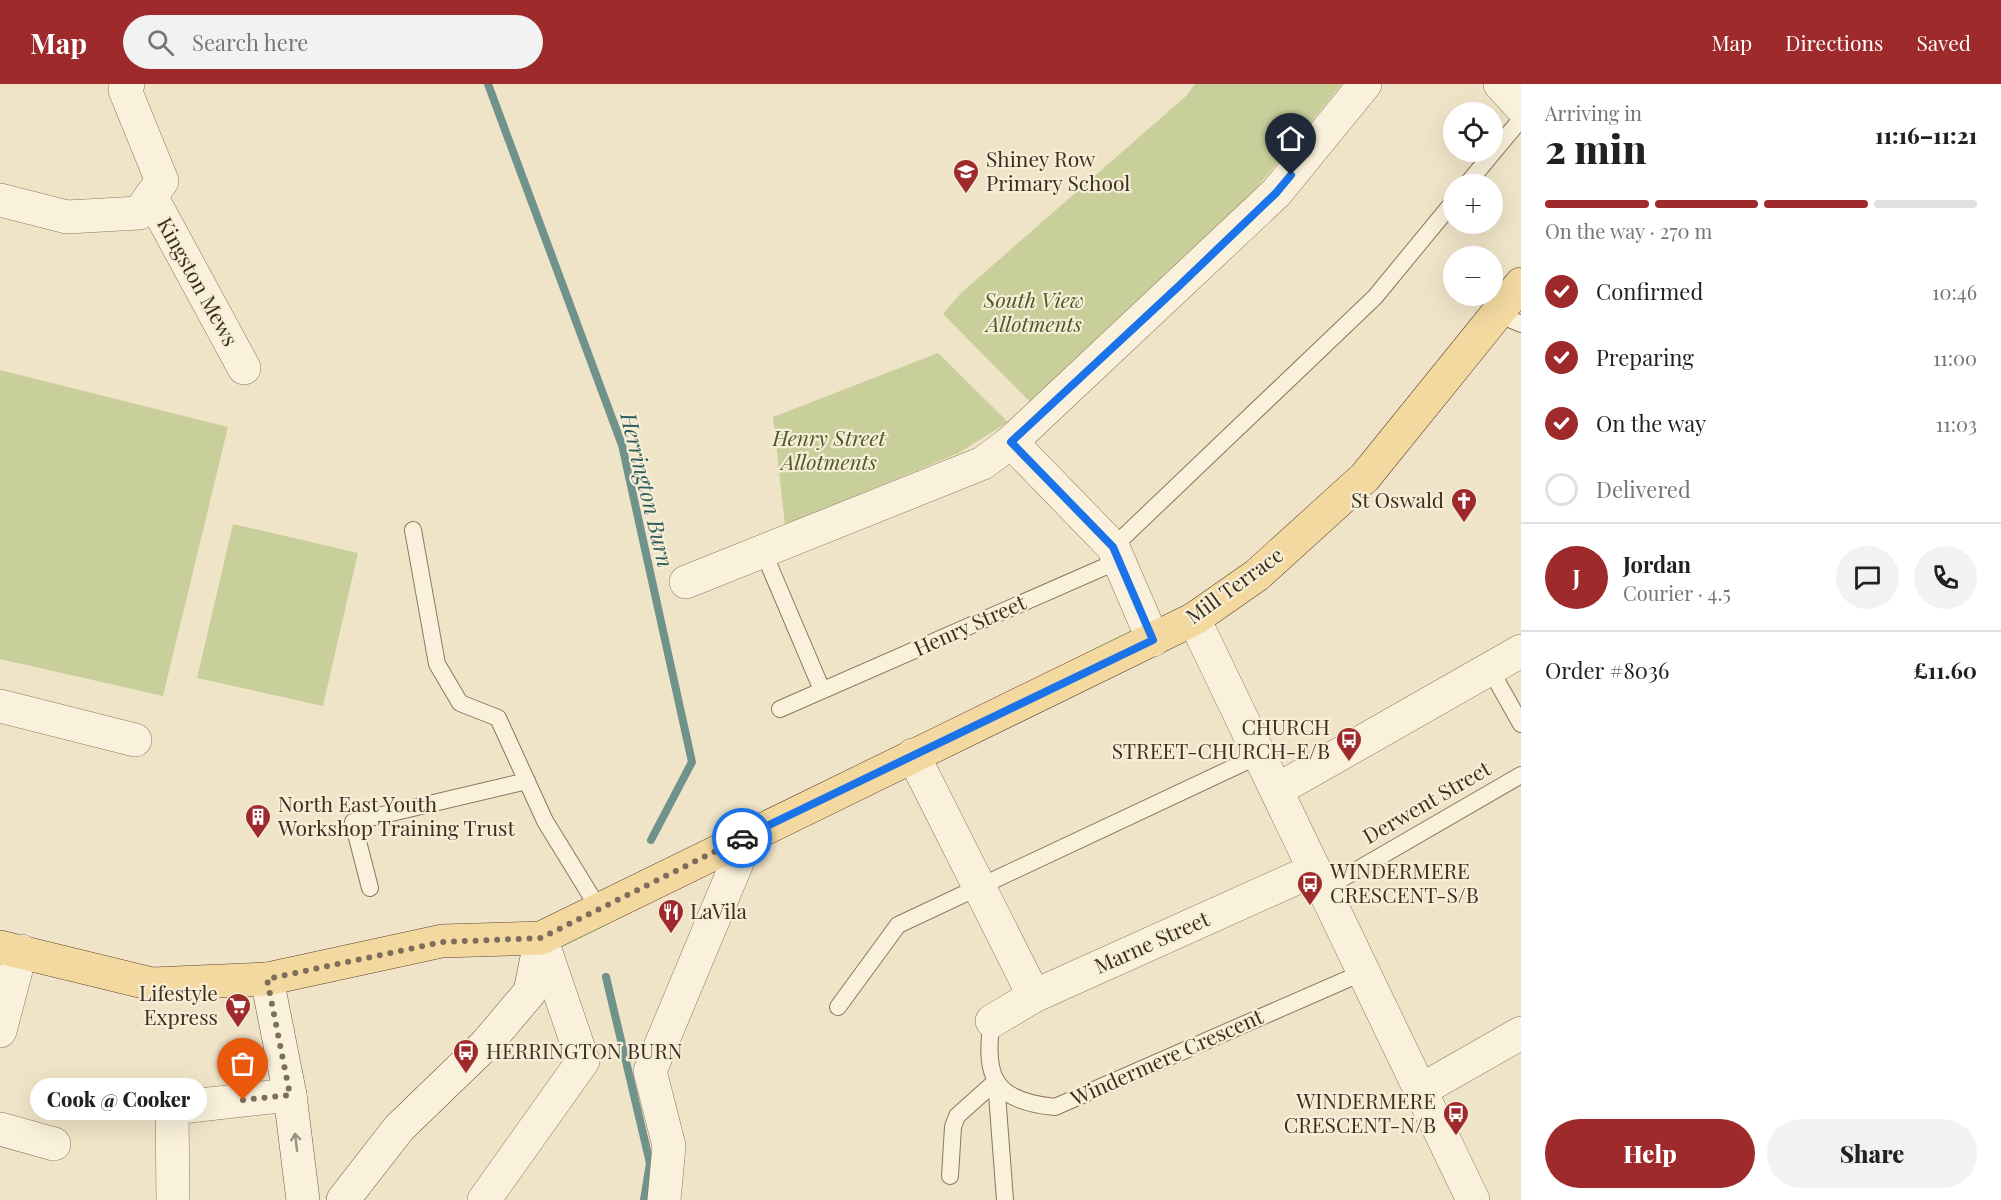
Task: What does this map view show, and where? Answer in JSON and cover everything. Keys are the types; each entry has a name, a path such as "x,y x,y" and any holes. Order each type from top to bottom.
{"main road":[{"name":"Mill Terrace","path":"541,938 749,834 1194,620 1257,575 1365,477 1508,319 1521,284"},
{"path":"11,949 152,984 267,979 442,942 541,938"}],"street":[{"name":"Kingston Mews","path":"0,200 67,217 139,213 162,181 125,90 128,84"},
{"path":"686,582 983,463 1011,442 1276,193 1365,84"},
{"path":"1500,84 1521,107"},
{"name":"Kingston Mews","path":"151,196 244,368"},
{"path":"1011,442 1115,554 1153,640"},
{"path":"1194,620 1473,1200"},
{"path":"1277,790 1521,651"},
{"path":"0,706 135,740"},
{"path":"913,755 1034,996"},
{"path":"664,1200 669,1146 650,1071 749,834"},
{"name":"Marne Street","path":"992,1021 1034,996 1319,879"},
{"path":"344,1200 399,1128 486,1044 530,992 541,938"},
{"path":"484,1200 583,1061 541,938"},
{"path":"0,1031 11,949"},
{"path":"267,979 290,1095 303,1200"},
{"path":"1421,1090 1521,1033"},
{"path":"173,1200 172,1108 290,1095"},
{"path":"0,1129 54,1144"}],"lane":[{"path":"1475,174 1521,119"},
{"path":"1115,554 1374,297 1443,214"},
{"path":"413,530 437,664 460,703 498,718 545,822 599,909"},
{"path":"763,551 822,690"},
{"name":"Henry Street","path":"780,709 1115,554"},
{"path":"1490,669 1521,724"},
{"path":"838,1007 898,925 1260,755"},
{"name":"Derwent Street","path":"1319,879 1521,775"},
{"path":"370,888 353,822 527,781"},
{"name":"Windermere Crescent","path":"996,1081 1008,1094 1030,1104 1055,1107 1364,972"},
{"path":"992,1021 988,1066 996,1081 1005,1200"},
{"path":"950,1176 953,1127 957,1116 996,1081"}],"green space":[{"name":"South View Allotments","path":"1195,84 1342,84 1249,197 1031,403 943,314 961,293 1186,96"},
{"name":"Henry Street Allotments","path":"938,353 1008,422 959,453 785,525 773,417"},
{"path":"0,370 228,427 163,696 0,659"},
{"path":"233,524 358,553 323,706 197,678"}],"waterway":[{"name":"Herrington Burn","path":"488,84 622,445 692,762 651,840"},
{"name":"Herrington Burn","path":"606,977 650,1163 644,1200"}],"way so far":[{"path":"243,1100 290,1095 267,979 442,942 541,938 742,838"}],"place":[{"name":"Shiney Row Primary School","path":"966,195"},
{"name":"St Oswald","path":"1464,524"},
{"name":"CHURCH STREET-CHURCH-E/B","path":"1349,763"},
{"name":"North East Youth Workshop Training Trust","path":"258,840"},
{"name":"WINDERMERE CRESCENT-S/B","path":"1310,907"},
{"name":"LaVila","path":"671,935"},
{"name":"Lifestyle Express","path":"238,1029"},
{"name":"HERRINGTON BURN","path":"466,1075"},
{"name":"Cook @ Cooker","path":"243,1100"},
{"name":"WINDERMERE CRESCENT-N/B","path":"1456,1137"}],"route":[{"path":"742,838 1153,640 1113,547 1011,442 1180,285 1276,193 1291,175"}]}
